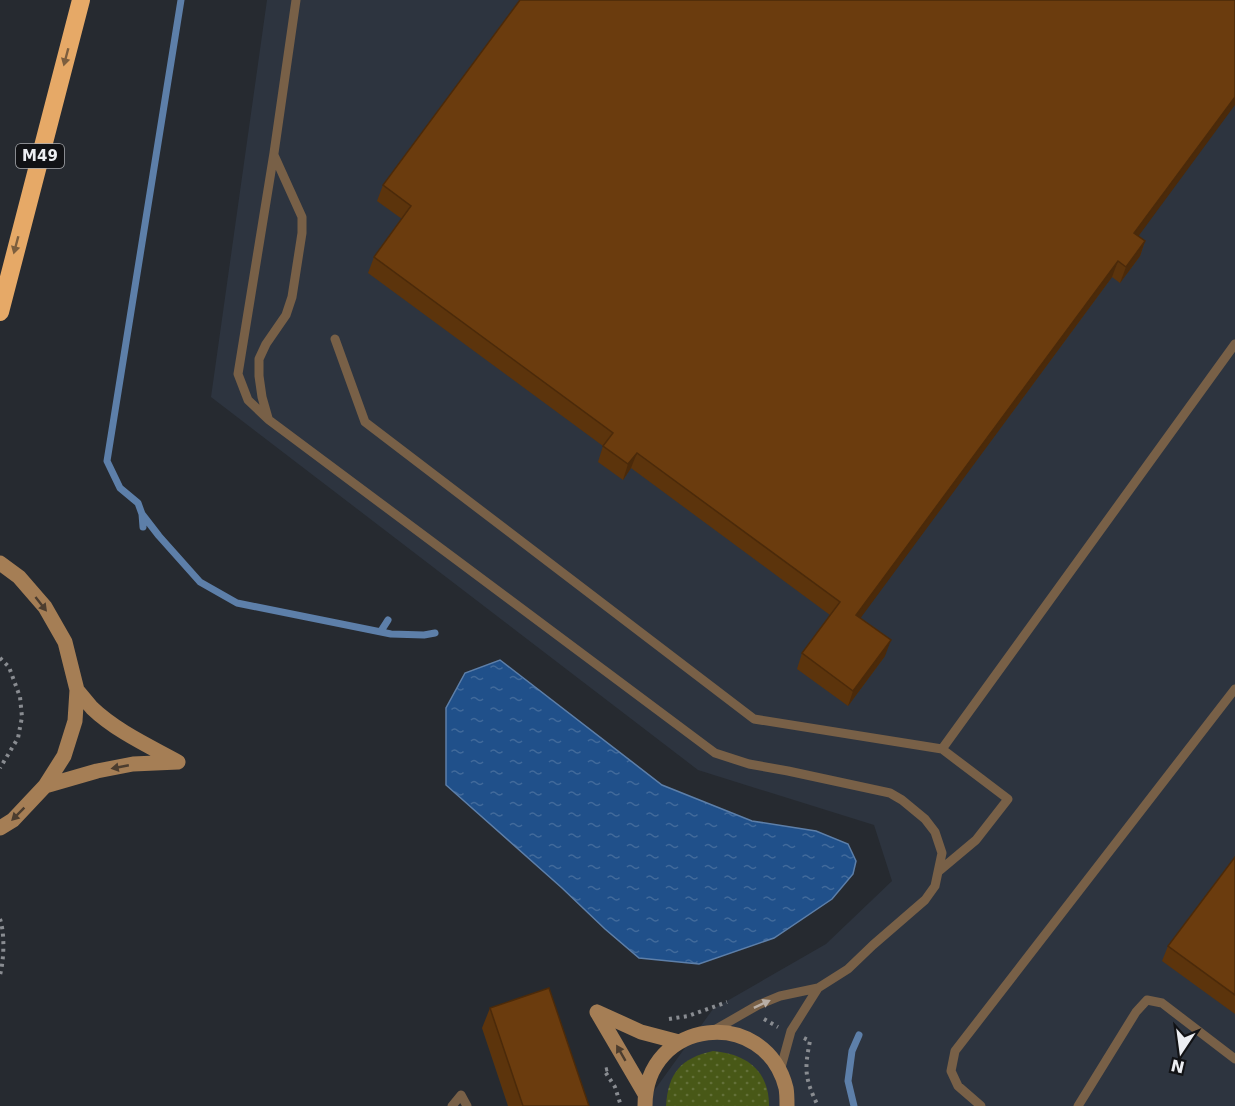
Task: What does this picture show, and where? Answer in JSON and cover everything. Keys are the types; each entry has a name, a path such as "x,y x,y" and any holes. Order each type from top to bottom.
{"highway":[{"name":"M49","path":"0,312 81,0"}],"street":[{"path":"0,563 19,577 45,607 65,642 77,690 75,721 64,756 45,786 13,820 0,828"},
{"path":"45,786 97,771 133,764 178,762 114,725 93,708 77,690"},
{"path":"645,1100 597,1012 641,1032 679,1042"},
{"path":"645,1100 651,1073 663,1055 679,1042 694,1035 711,1032 732,1033 751,1041 768,1054 780,1071 786,1089 787,1106"}],"lane":[{"path":"296,0 238,374 248,400 269,420 715,753 749,764 890,793 925,819 935,832 942,853 935,886 925,900 848,969 818,988 780,996 758,1005 711,1032"},
{"path":"269,420 262,397 259,359 266,344 286,315 292,297 302,233 302,218 274,153"},
{"path":"335,339 365,422 754,719 942,749 1008,799 976,840 939,871"},
{"path":"942,749 1235,344"},
{"path":"981,1106 958,1086 954,1078 951,1071 955,1051 1235,689"},
{"path":"780,1071 790,1031 818,988"},
{"path":"1078,1106 1136,1012 1147,1000 1162,1003 1235,1059"},
{"path":"452,1106 461,1095 467,1106"}],"path":[{"path":"0,658 9,667 17,687 22,717 18,738 0,768"},
{"path":"0,919 3,928 0,975"},
{"path":"668,1019 688,1016 731,1000"},
{"path":"810,1041 806,1063 808,1085 818,1106"},
{"path":"604,1071 615,1087 621,1106"}],"shaded area":[{"path":"267,0 1235,0 1235,1106 643,1106 713,1009 826,944 892,881 874,825 698,770 211,397"}],"green space":[{"path":"713,1051 736,1056 753,1066 765,1083 769,1106 666,1106 670,1084 678,1069 692,1058"}],"water":[{"path":"500,660 662,785 752,821 816,831 848,844 856,861 853,874 832,899 774,938 699,964 639,958 446,785 446,708 465,673"}],"building":[{"path":"520,0 1235,0 1235,97 1134,233 1145,241 1126,267 1118,261 856,615 891,640 853,691 802,653 840,602 637,453 628,464 603,446 613,433 374,257 411,206 383,185"},
{"path":"1235,857 1235,995 1168,946"},
{"path":"549,988 589,1106 523,1106 490,1008"}],"waterway":[{"path":"143,527 138,503 120,488 107,461 181,0"},
{"path":"142,514 200,582 237,603 391,634 435,633"},
{"path":"381,631 388,620"},
{"path":"854,1106 848,1081 852,1051 859,1035"}]}
